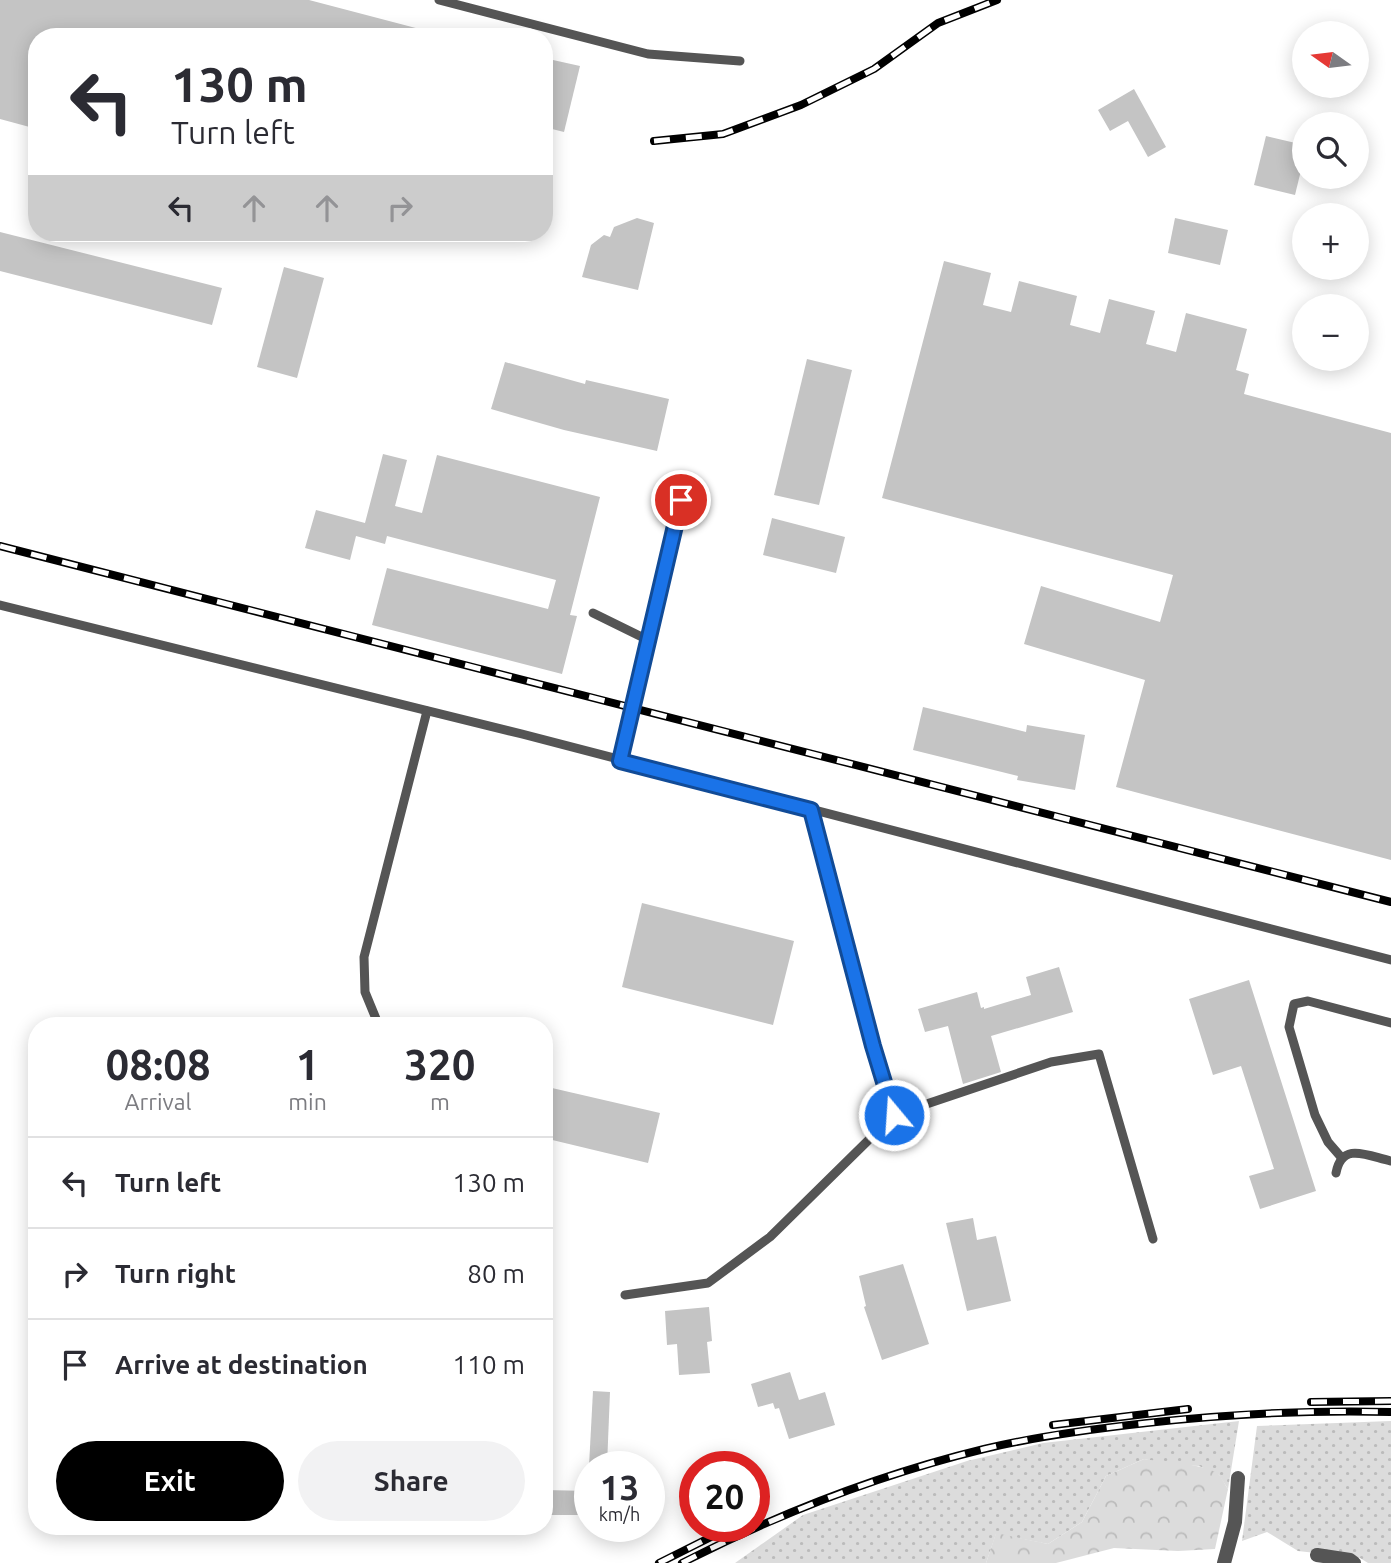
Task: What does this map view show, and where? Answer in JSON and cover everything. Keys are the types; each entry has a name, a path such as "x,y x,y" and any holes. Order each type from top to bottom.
{"street":[{"path":"1224,1563 1235,1522 1238,1478"},
{"path":"1317,1555 1354,1563"}],"lane":[{"path":"439,0 547,28"},
{"path":"553,29 648,54 740,61"},
{"path":"620,761 681,500"},
{"path":"0,605 427,711 1391,960"},
{"path":"593,613 648,640"},
{"path":"375,1017 365,992 364,957 427,711"},
{"path":"811,810 869,1034 894,1115"},
{"path":"1340,1157 1328,1142 1315,1115 1289,1027 1294,1004 1308,1001 1391,1023"},
{"path":"625,1296 708,1283 770,1237 894,1115 1051,1062 1099,1054 1153,1239"},
{"path":"1336,1172 1340,1157 1347,1153 1391,1161"}],"green space":[{"path":"1239,1421 1228,1489 1219,1475 1199,1466 1166,1464 1144,1459 1106,1476 1082,1522 1048,1544 996,1534 986,1563 735,1563 765,1542 770,1542 770,1538 803,1515 967,1461 1043,1443"},
{"path":"1391,1421 1391,1563 1368,1563 1360,1558 1298,1551 1267,1532 1242,1541 1257,1426"},
{"path":"1144,1459 1212,1470 1221,1477 1228,1489 1215,1549 1178,1551 1114,1548 1056,1563 986,1563 996,1533 1048,1544 1082,1522 1106,1476"}],"building":[{"path":"0,0 309,0 416,28 28,28 28,127 0,119"},
{"path":"553,60 580,66 564,132 553,129"},
{"path":"1134,89 1166,147 1148,157 1128,121 1110,131 1098,110"},
{"path":"1266,136 1292,142 1292,189 1296,189 1295,195 1254,185"},
{"path":"637,218 654,223 638,290 582,277 591,245 604,235 610,237 614,227"},
{"path":"1175,218 1228,230 1220,265 1168,253"},
{"path":"0,232 28,239 28,242 40,242 222,288 212,325 0,271"},
{"path":"944,261 991,273 983,305 1011,312 1019,281 1077,296 1070,325 1100,333 1109,299 1155,311 1146,344 1176,352 1186,313 1247,329 1236,370 1249,374 1244,394 1391,433 1391,860 1116,787 1145,680 1024,644 1041,586 1160,622 1173,575 882,498"},
{"path":"284,267 324,278 297,378 257,367"},
{"path":"807,359 852,370 819,505 774,495"},
{"path":"505,362 585,384 586,380 669,399 657,451 564,430 491,409"},
{"path":"383,454 407,460 395,506 422,513 437,455 600,497 570,615 577,616 562,674 372,625 387,568 548,609 556,580 387,536 385,544 356,536 350,560 305,548 316,510 365,523"},
{"path":"772,518 845,537 836,573 763,555"},
{"path":"923,707 1026,732 1027,725 1085,735 1075,790 1017,780 1018,776 913,750"},
{"path":"642,903 794,941 773,1025 622,987"},
{"path":"1059,967 1073,1012 991,1036 1001,1072 963,1084 948,1026 925,1032 918,1009 977,992 981,1008 984,1009 1031,995 1026,977"},
{"path":"1249,980 1316,1191 1260,1209 1249,1176 1274,1169 1241,1066 1213,1075 1189,999"},
{"path":"553,1088 660,1113 648,1163 553,1140"},
{"path":"973,1218 977,1240 996,1236 1011,1301 967,1311 946,1223"},
{"path":"903,1264 929,1344 882,1360 864,1307 866,1306 859,1276"},
{"path":"709,1307 712,1341 707,1342 710,1373 679,1375 677,1344 667,1345 665,1311"},
{"path":"790,1372 799,1400 825,1392 835,1425 789,1439 779,1408 775,1409 773,1403 758,1407 751,1384"},
{"path":"593,1391 610,1392 608,1451 590,1451"},
{"path":"553,1490 574,1491 574,1515 553,1515"}],"railway":[{"path":"654,141 723,134 801,105 874,69 938,23 997,0"},
{"path":"0,546 1391,902"},
{"path":"1311,1402 1391,1401"},
{"path":"1053,1425 1188,1409"},
{"path":"682,1563 754,1528 830,1497 945,1459 1004,1444 1085,1430 1208,1417 1299,1412 1391,1412"},
{"path":"659,1563 701,1542"}],"route":[{"path":"681,500 620,761 811,810 873,1046 894,1115"}]}
